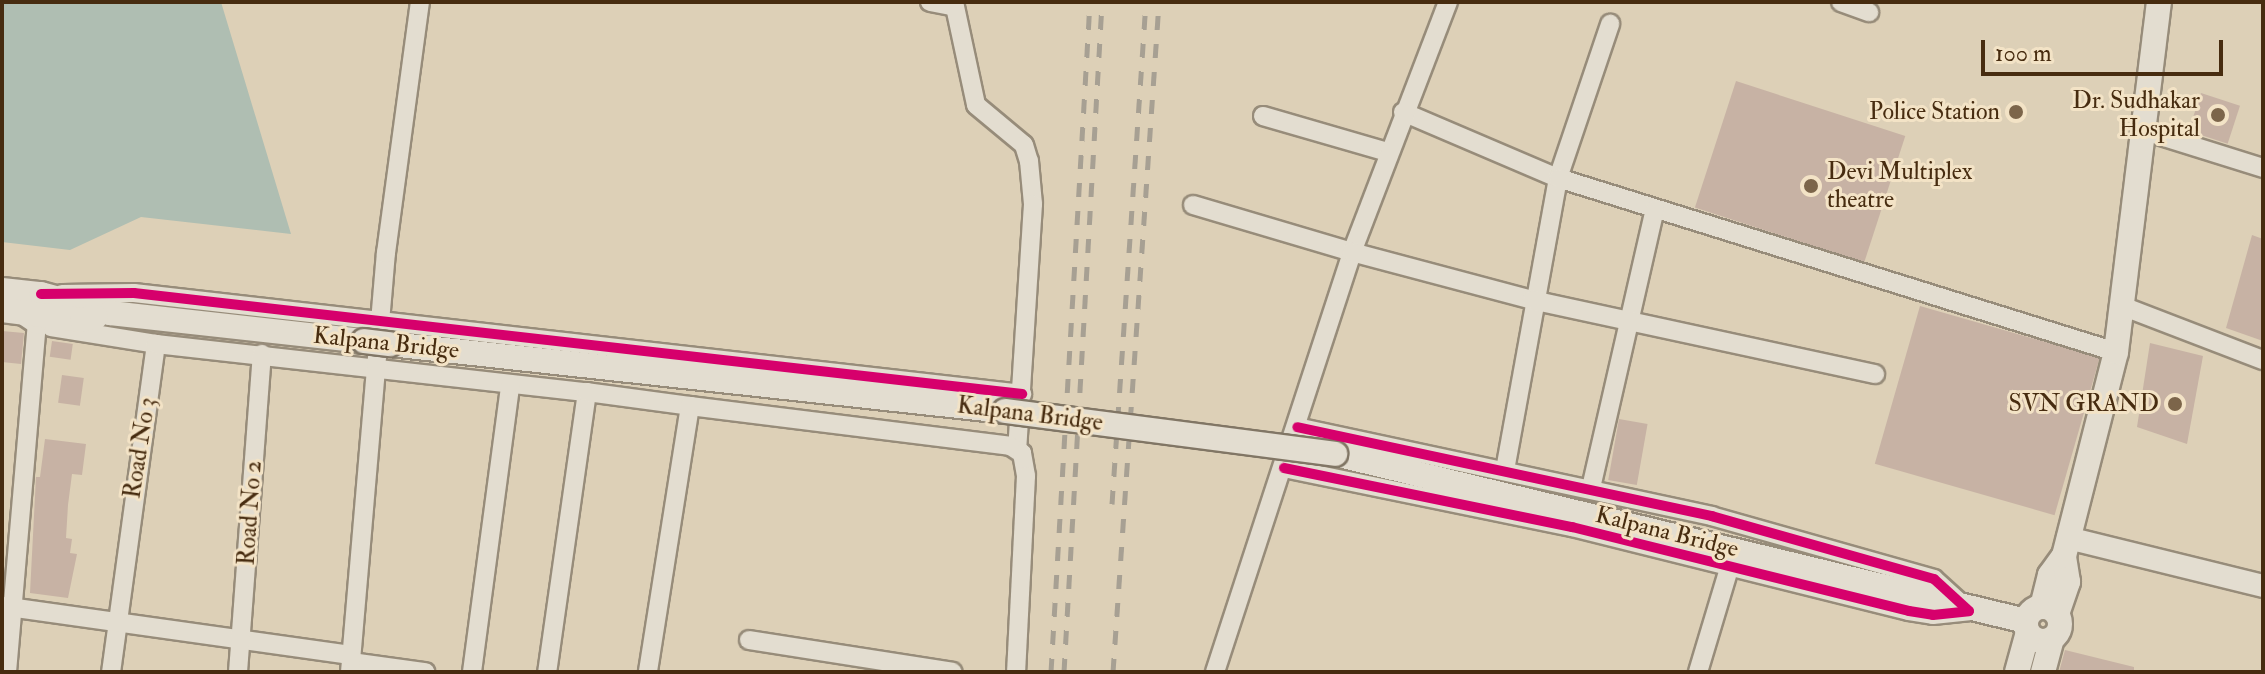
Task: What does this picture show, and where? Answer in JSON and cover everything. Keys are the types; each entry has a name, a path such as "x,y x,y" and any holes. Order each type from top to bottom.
{"main road":[{"path":"2017,672 2038,618 2068,582 2066,547 2116,352 2159,2"},
{"path":"2,290 41,294 110,313"},
{"name":"Kalpana Bridge","path":"110,313 378,336 1014,402 1335,454 1593,513 1936,602 2038,618"},
{"path":"18,316 82,320 110,313"},
{"path":"2038,618 2060,630 2052,639 2043,672"}],"street":[{"path":"351,663 378,336 420,2"},
{"path":"930,2 955,5 976,105 1024,145 1029,161 1033,204 1014,402 1017,450 1026,464 1016,672"},
{"path":"1215,672 1352,252 1403,112 1448,2"},
{"path":"1841,2 1869,12"},
{"path":"1505,470 1532,300 1558,178 1610,24"},
{"path":"1403,112 1558,178 2116,352"},
{"path":"1263,116 1388,152"},
{"path":"2145,131 2263,168"},
{"path":"1193,205 1532,300 1626,317 1875,374"},
{"path":"1591,488 1626,317 1655,209"},
{"path":"41,294 134,293 378,336"},
{"path":"2122,306 2263,360"},
{"path":"7,672 6,606 18,316 156,344 262,354 510,386 587,392 1017,450"},
{"name":"Road No 3","path":"111,672 114,620 156,344"},
{"name":"Road No 2","path":"238,672 262,354"},
{"path":"472,672 510,386"},
{"path":"547,672 587,392"},
{"path":"648,672 690,406"},
{"path":"1297,427 1591,488 1908,570 1934,579 1967,608"},
{"path":"1284,468 1730,565 1909,611 1933,615 1967,608"},
{"path":"2066,547 2263,586"},
{"path":"1698,672 1730,565"},
{"path":"6,606 241,638 351,663 425,672"},
{"path":"749,640 953,672"}],"shaded area":[{"path":"2,2 221,2 291,234 141,217 70,250 2,242"}],"building":[{"path":"1736,81 1905,136 1864,262 1695,207"},
{"path":"2201,93 2240,106 2228,144 2189,131"},
{"path":"2252,235 2263,239 2263,341 2226,328"},
{"path":"1920,306 2100,358 2055,515 1875,464"},
{"path":"2,331 24,333 21,364 2,362"},
{"path":"52,341 73,344 71,360 50,357"},
{"name":"SVN GRAND","path":"2150,343 2203,356 2187,444 2137,427"},
{"path":"62,375 84,378 80,406 58,403"},
{"path":"1619,419 1648,424 1637,485 1608,480"},
{"path":"45,439 86,444 82,475 72,474 68,505 66,538 72,539 70,553 77,554 68,598 30,593 36,477 40,477"},
{"path":"2065,650 2134,667 2134,672 2059,672"}],"railway":[{"path":"1051,672 1090,2"},
{"path":"1064,672 1102,2"},
{"path":"1112,504 1146,2"},
{"path":"1113,672 1159,2"}],"cycle path":[{"path":"41,294 134,293 1022,394"},
{"path":"1284,468 1572,527 1909,611 1933,615 1969,611 1934,579 1712,516 1297,427"}],"place":[{"name":"Police Station","path":"2016,112"},
{"name":"Dr. Sudhakar Hospital","path":"2218,115"},
{"name":"Devi Multiplex theatre","path":"1811,186"},
{"name":"SVN GRAND","path":"2175,404"}]}
